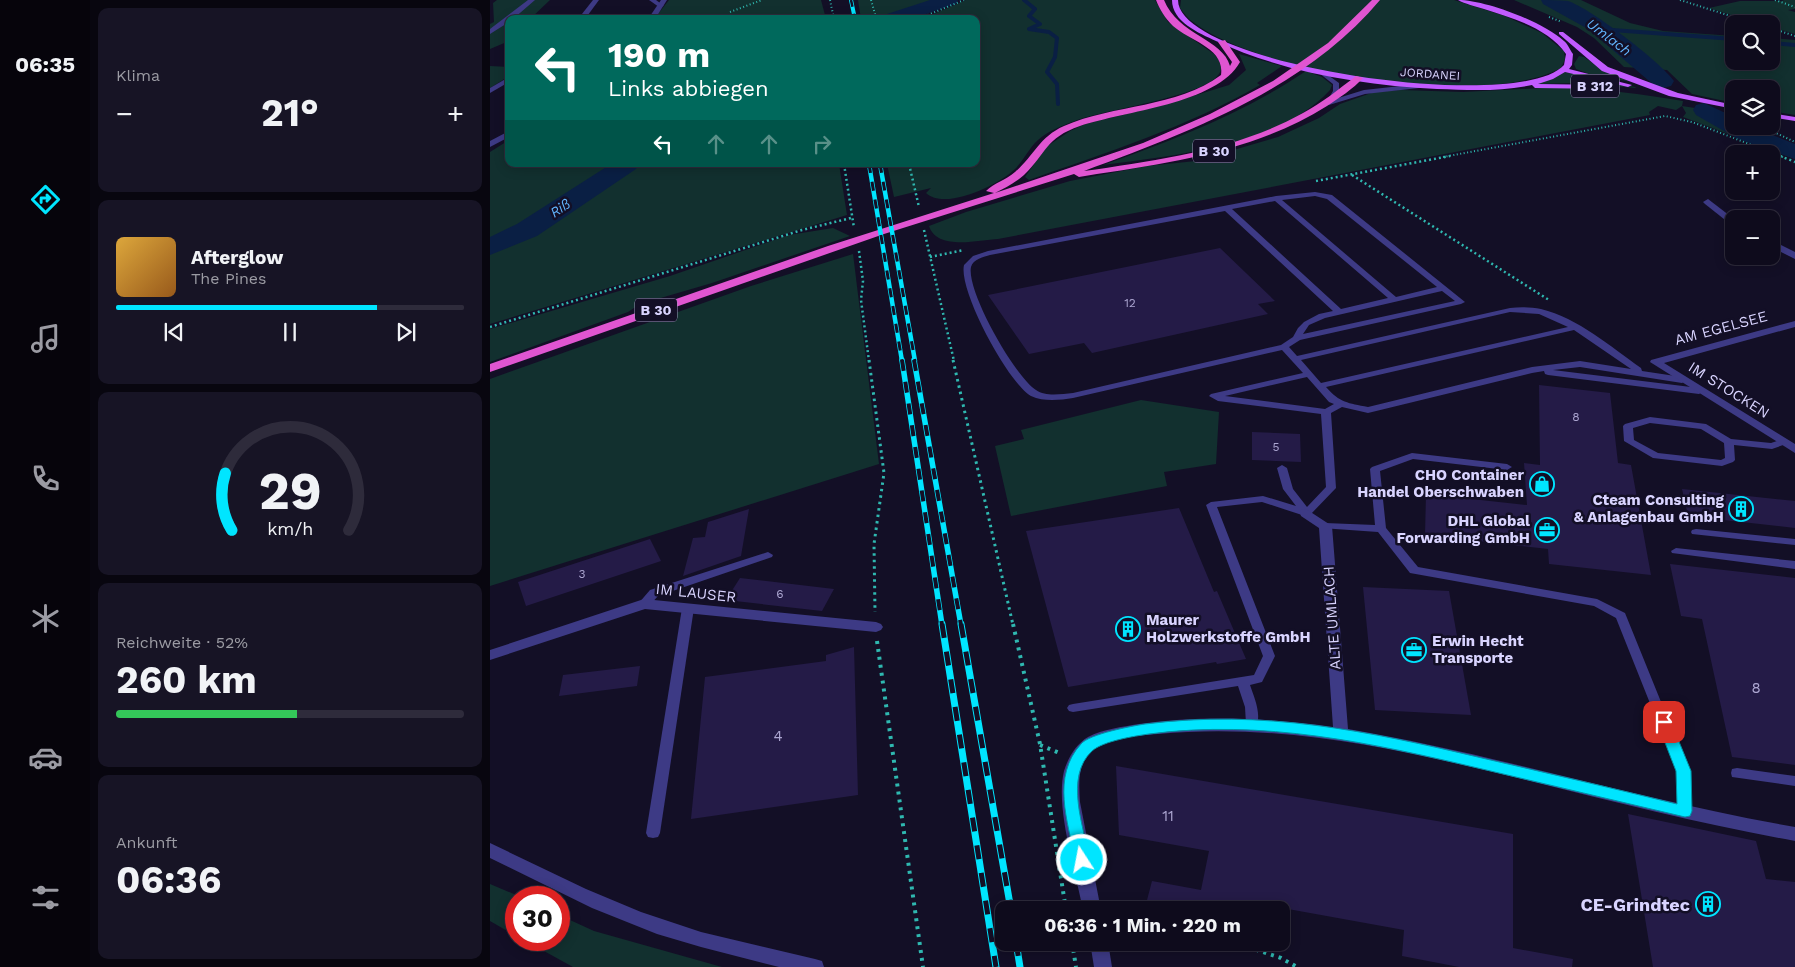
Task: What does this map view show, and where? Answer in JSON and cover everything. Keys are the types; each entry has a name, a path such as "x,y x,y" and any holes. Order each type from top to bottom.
{"highway":[{"path":"1160,0 1162,10 1173,23 1220,54 1225,60 1225,77"},
{"name":"B 30","path":"490,368 822,252 1053,176 1169,135 1223,111 1270,85 1339,37 1376,0"},
{"path":"1222,42 1236,62 1233,71 1225,77"},
{"name":"B 30","path":"973,202 1023,171 1044,143 1058,132 1110,115 1192,93 1225,77"},
{"name":"B 30","path":"1053,176 1186,157 1227,148 1297,121 1329,103 1359,78"}],"main road":[{"name":"JORDANEI","path":"1175,0 1175,9 1185,20 1222,42 1278,62 1321,72 1420,86 1511,86 1542,80 1564,70"},
{"name":"B 312","path":"1461,0 1532,24 1562,44 1570,54 1570,62 1564,70 1725,105"},
{"path":"1477,0 1492,9"},
{"path":"1489,0 1555,30 1605,69 1679,96"},
{"name":"B 312","path":"1511,86 1590,86 1679,96"},
{"path":"1780,116 1795,119"}],"street":[{"path":"514,15 532,0"},
{"path":"584,15 596,0"},
{"path":"652,0 662,3 654,15"},
{"path":"490,32 505,22"},
{"path":"490,91 505,81"},
{"path":"490,145 505,136"},
{"path":"1708,202 1725,216"},
{"path":"1780,248 1795,256"},
{"name":"AM EGELSEE","path":"1655,362 1795,324"},
{"name":"IM STOCKEN","path":"1655,362 1795,449"},
{"path":"1306,513 1325,526"},
{"name":"ALTE UMLACH","path":"1325,526 1341,733"},
{"name":"IM LAUSER","path":"490,655 644,604 876,627"},
{"path":"1090,901 1070,794 1072,773 1077,760 1087,746 1125,732 1188,724 1252,724 1341,733 1381,740 1685,811 1795,834"},
{"path":"490,850 559,885 635,918 708,942 815,967"},
{"path":"1100,951 1103,967"}],"lane":[{"path":"1321,72 1336,83 1336,91 1329,103"},
{"path":"1329,103 1364,92 1420,86"},
{"path":"1306,194 1329,197 1461,302 1297,338 1284,347 1086,393 1054,397 1034,394 1024,386 984,324 973,294 967,268 969,262 977,257 1276,198 1306,194"},
{"path":"1276,198 1394,299"},
{"path":"1226,208 1339,312"},
{"path":"1297,338 1300,329 1308,321 1444,288"},
{"path":"1295,359 1510,310 1533,310 1545,313 1573,328 1641,372"},
{"path":"1320,386 1573,328"},
{"path":"1284,347 1332,400 1368,410 1532,370 1580,364 1677,376"},
{"path":"1532,370 1699,390"},
{"path":"1309,374 1214,396 1227,400 1326,412 1341,404"},
{"path":"1306,513 1331,488 1326,412"},
{"path":"1729,442 1730,460 1722,463 1656,456 1629,441 1627,430 1628,426 1650,420 1703,426 1729,442 1772,446 1783,442"},
{"path":"1507,467 1412,456 1375,469 1381,528 1414,570 1597,603 1621,616 1683,771 1685,811"},
{"path":"1282,468 1288,489 1306,513"},
{"path":"1073,708 1258,680 1269,656 1211,505 1263,499 1306,513"},
{"path":"1325,526 1381,528"},
{"path":"1696,532 1795,542"},
{"path":"1676,551 1795,565"},
{"path":"644,604 654,593 768,555"},
{"path":"653,833 688,608"},
{"path":"1244,682 1251,707 1252,724"},
{"path":"1737,773 1795,781"}],"path":[{"path":"730,12 762,0"},
{"path":"830,0 833,15"},
{"path":"871,0 875,14 878,15"},
{"path":"928,15 964,0"},
{"path":"1680,0 1728,15"},
{"path":"1775,0 1795,7"},
{"path":"1548,16 1568,25"},
{"path":"1780,31 1795,36"},
{"path":"1313,182 1665,116 1692,122 1795,162"},
{"path":"1780,135 1795,142"},
{"path":"844,167 854,231"},
{"path":"910,167 920,210"},
{"path":"1351,175 1551,301"},
{"path":"490,326 695,265 802,230 852,218"},
{"path":"924,229 1040,744 1065,901"},
{"path":"930,257 968,249"},
{"path":"859,252 864,282 861,300 884,473 874,544 876,627 922,967"},
{"path":"1040,744 1077,760"},
{"path":"1073,951 1076,967"},
{"path":"1260,951 1281,958 1297,967"}],"green space":[{"path":"497,0 550,0 534,15 505,15 505,43 490,49 490,24 494,22 493,3"},
{"path":"669,0 821,0 825,15 657,15"},
{"path":"858,0 935,0 891,15 860,15"},
{"path":"966,0 1155,0 1168,22 1214,54 1221,68 1219,74 1210,82 1194,89 1153,102 1089,116 1046,134 1038,140 1015,169 997,182 972,194 958,198 935,198 926,193 931,188 894,197 888,167 980,167 980,15 931,15"},
{"path":"1181,0 1454,0 1505,16 1542,33 1564,51 1565,59 1561,68 1527,80 1482,85 1429,85 1374,80 1319,70 1268,57 1225,41 1189,19 1180,8"},
{"path":"1514,0 1581,0 1630,23 1663,31 1725,35 1725,70 1780,70 1780,39 1795,40 1795,115 1780,112 1780,80 1725,80 1725,101 1692,94 1667,70 1624,67 1594,38 1577,27"},
{"path":"1782,0 1795,0 1795,9 1788,10 1795,12 1795,34 1780,30 1780,15 1732,15 1709,8 1740,1 1784,1"},
{"path":"1239,54 1282,66 1257,83 1260,85 1204,114 1118,149 1029,180 1025,177 1046,147 1070,131 1085,124 1167,104 1229,85 1246,70"},
{"path":"1579,56 1584,57 1606,72 1631,82 1589,74 1576,69 1574,64"},
{"path":"490,66 505,67 505,79 490,88"},
{"path":"1306,71 1322,77 1332,85 1330,90 1309,109 1283,124 1255,136 1224,145 1192,152 1103,165 1156,146 1233,113"},
{"path":"1565,72 1636,88 1579,83 1536,84"},
{"path":"1561,87 1622,92 1683,101 1682,106 1676,110 1658,106 1649,112 1650,115 998,239 969,242 949,241 940,239 933,234 929,226 966,212 1070,181 1147,166 1196,161 1278,137 1319,118 1340,104 1374,92 1401,90 1463,92"},
{"path":"1682,106 1725,113 1725,133 1683,117 1686,113"},
{"path":"1731,135 1772,135 1795,147 1795,159 1780,153 1780,145 1758,145"},
{"path":"505,143 505,167 839,167 847,215 490,324 490,152"},
{"path":"833,228 850,236 712,283 640,304 628,312 490,362 490,329 670,276 789,235"},
{"path":"853,254 879,464 490,586 490,379 751,286"},
{"path":"1141,400 1219,412 1216,464 1164,472 1167,486 1011,516 995,446 1024,439 1021,430"},
{"path":"490,884 505,890 505,930 490,921"},
{"path":"570,920 594,931 722,967 573,967 544,951 570,951"}],"building":[{"path":"1220,248 1275,301 1258,304 1268,314 1092,353 1084,343 1029,354 988,295"},
{"path":"1539,385 1610,393 1618,463 1631,465 1651,575 1549,564 1548,549 1425,535 1426,494 1527,505 1524,463 1540,465"},
{"path":"1252,432 1300,434 1301,462 1252,460"},
{"name":"Cteam Consulting & Anlagenbau GmbH","path":"1682,489 1795,501 1795,528 1688,516"},
{"name":"Maurer Holzwerkstoffe GmbH","path":"1179,508 1214,592 1217,591 1246,659 1217,664 1216,662 1068,687 1026,531"},
{"path":"749,509 741,556 683,576 693,538 705,537 708,522"},
{"path":"650,539 661,561 526,606 518,582"},
{"path":"1670,564 1795,578 1795,765 1732,757 1702,619 1681,616"},
{"path":"740,578 834,589 822,611 726,600"},
{"name":"Erwin Hecht Transporte","path":"1363,587 1449,591 1471,715 1375,710"},
{"path":"854,647 858,795 691,819 705,677 826,661 826,655"},
{"path":"640,666 637,686 559,696 563,675"},
{"path":"1116,766 1513,834 1513,948 1573,959 1572,967 1459,967 1402,956 1404,930 1290,909 1290,901 1147,901 1152,881 1201,890 1209,851 1119,835"},
{"name":"CE-Grindtec","path":"1628,814 1756,841 1766,879 1795,882 1795,967 1653,967"}],"waterway":[{"name":"Riß","path":"903,15 949,0"},
{"path":"1024,0 1035,9 1029,16 1040,24 1029,29 1049,32 1057,38 1055,57 1047,72 1057,84 1058,104"},
{"name":"Umlach","path":"1550,0 1595,25 1663,81"},
{"path":"1599,29 1725,38"},
{"path":"1780,44 1795,45"},
{"name":"Umlach","path":"1704,110 1746,134 1795,152"},
{"name":"Riß","path":"490,247 527,230 622,167"}],"railway":[{"path":"851,0 854,15"},
{"path":"870,167 902,361"},
{"path":"881,167 915,361"},
{"path":"902,360 942,625"},
{"path":"914,360 961,625"},
{"path":"942,624 996,967"},
{"path":"961,624 1009,901"},
{"path":"1017,951 1020,967"}],"place":[{"name":"CHO Container Handel Oberschwaben","path":"1542,484"},
{"name":"Cteam Consulting & Anlagenbau GmbH","path":"1741,509"},
{"name":"DHL Global Forwarding GmbH","path":"1547,530"},
{"name":"Maurer Holzwerkstoffe GmbH","path":"1128,629"},
{"name":"Erwin Hecht Transporte","path":"1414,650"},
{"name":"CE-Grindtec","path":"1708,904"}],"route":[{"path":"1082,860 1070,794 1072,773 1077,760 1087,746 1104,738 1125,732 1188,724 1252,724 1299,727 1381,740 1685,811 1683,771 1664,722"}]}
